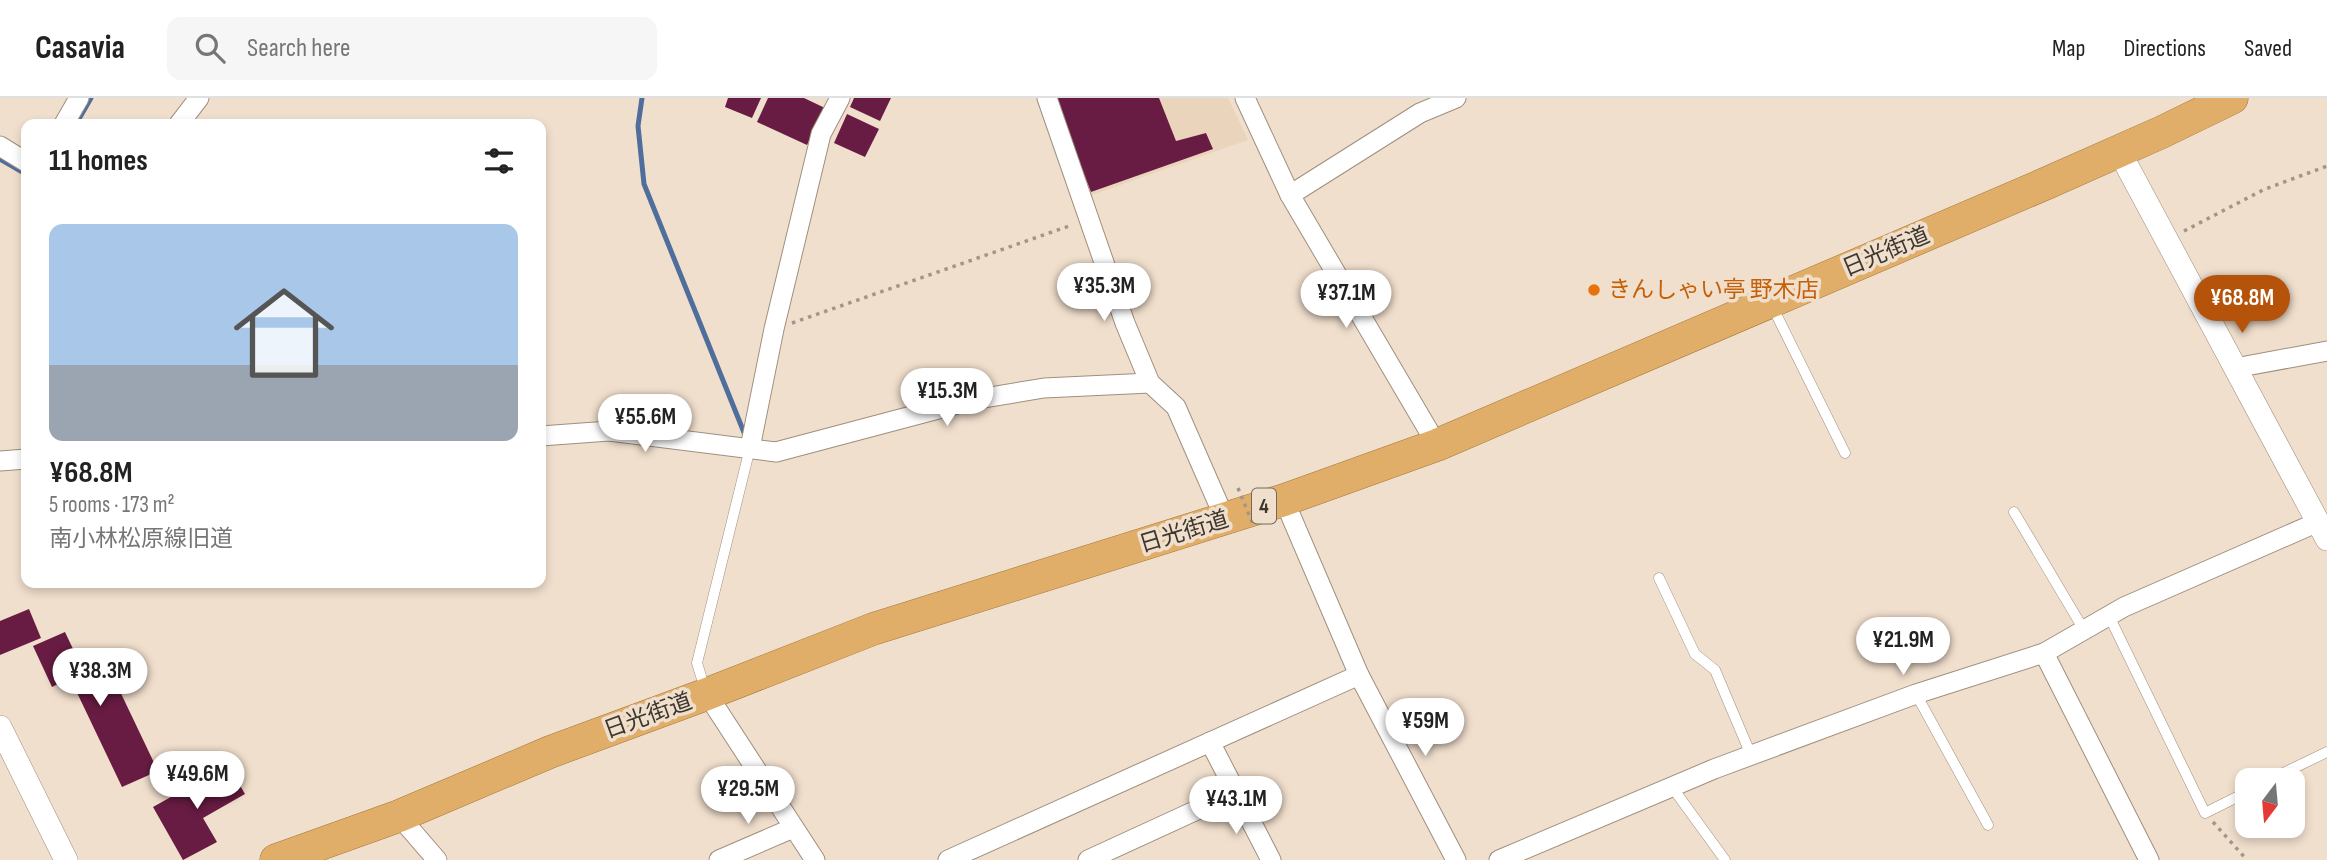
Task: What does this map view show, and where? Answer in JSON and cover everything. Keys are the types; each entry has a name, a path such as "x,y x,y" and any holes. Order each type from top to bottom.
{"highway":[{"name":"日光街道","path":"276,860 399,816 550,752 873,629 1239,523 1284,500 1437,445 2119,151 2195,106 2232,98"}],"street":[{"path":"67,119 79,98"},
{"path":"183,119 198,98"},
{"path":"750,448 774,329 821,134 840,98"},
{"path":"1047,98 1125,323 1150,383 1177,407 1239,523"},
{"path":"1245,98 1290,195 1437,445"},
{"path":"1290,195 1420,113 1456,98"},
{"path":"0,146 21,159"},
{"path":"1499,860 1751,755 1916,694 2044,653 2109,616 2322,531 2119,151"},
{"path":"2235,368 2327,351"},
{"path":"546,436 609,431 776,452 972,400 1044,388 1150,383"},
{"path":"0,461 21,459"},
{"path":"1284,500 1359,675 1456,860"},
{"path":"2044,653 2150,860"},
{"path":"948,860 1359,675"},
{"path":"707,694 815,860"},
{"path":"0,727 66,860"},
{"path":"1210,742 1271,860"},
{"path":"1088,860 1236,793"},
{"path":"399,816 437,860"},
{"path":"719,860 793,828"}],"lane":[{"path":"1770,302 1844,453"},
{"path":"707,694 697,663 750,448"},
{"path":"2014,512 2084,630"},
{"path":"1659,578 1695,654 1715,670 1751,755"},
{"path":"2109,616 2205,813 2235,798"},
{"path":"1916,694 1988,825"},
{"path":"2294,768 2327,752"},
{"path":"1672,786 1725,860"}],"path":[{"path":"2167,240 2263,190 2327,166"},
{"path":"774,329 1089,219"},
{"path":"1238,488 1239,523"},
{"path":"2205,813 2247,860"}],"shaded area":[{"path":"1050,98 1228,98 1248,140 1089,196"}],"building":[{"path":"728,98 761,98 752,118 725,107"},
{"path":"768,98 804,98 825,108 807,145 757,122"},
{"path":"854,98 891,98 880,121 850,107"},
{"path":"1054,98 1159,98 1176,141 1206,133 1213,149 1091,192"},
{"path":"847,114 879,129 865,157 834,143"},
{"path":"29,609 41,638 0,655 0,621"},
{"path":"65,632 83,670 105,660 158,771 122,787 70,678 52,687 33,646"},
{"path":"228,765 245,794 203,818 217,842 183,860 153,807"}],"waterway":[{"path":"79,119 91,98"},
{"path":"642,98 638,126 644,184 745,435"},
{"path":"0,159 21,171"}],"place":[{"name":"きんしゃい亭 野木店","path":"1594,290"}]}
